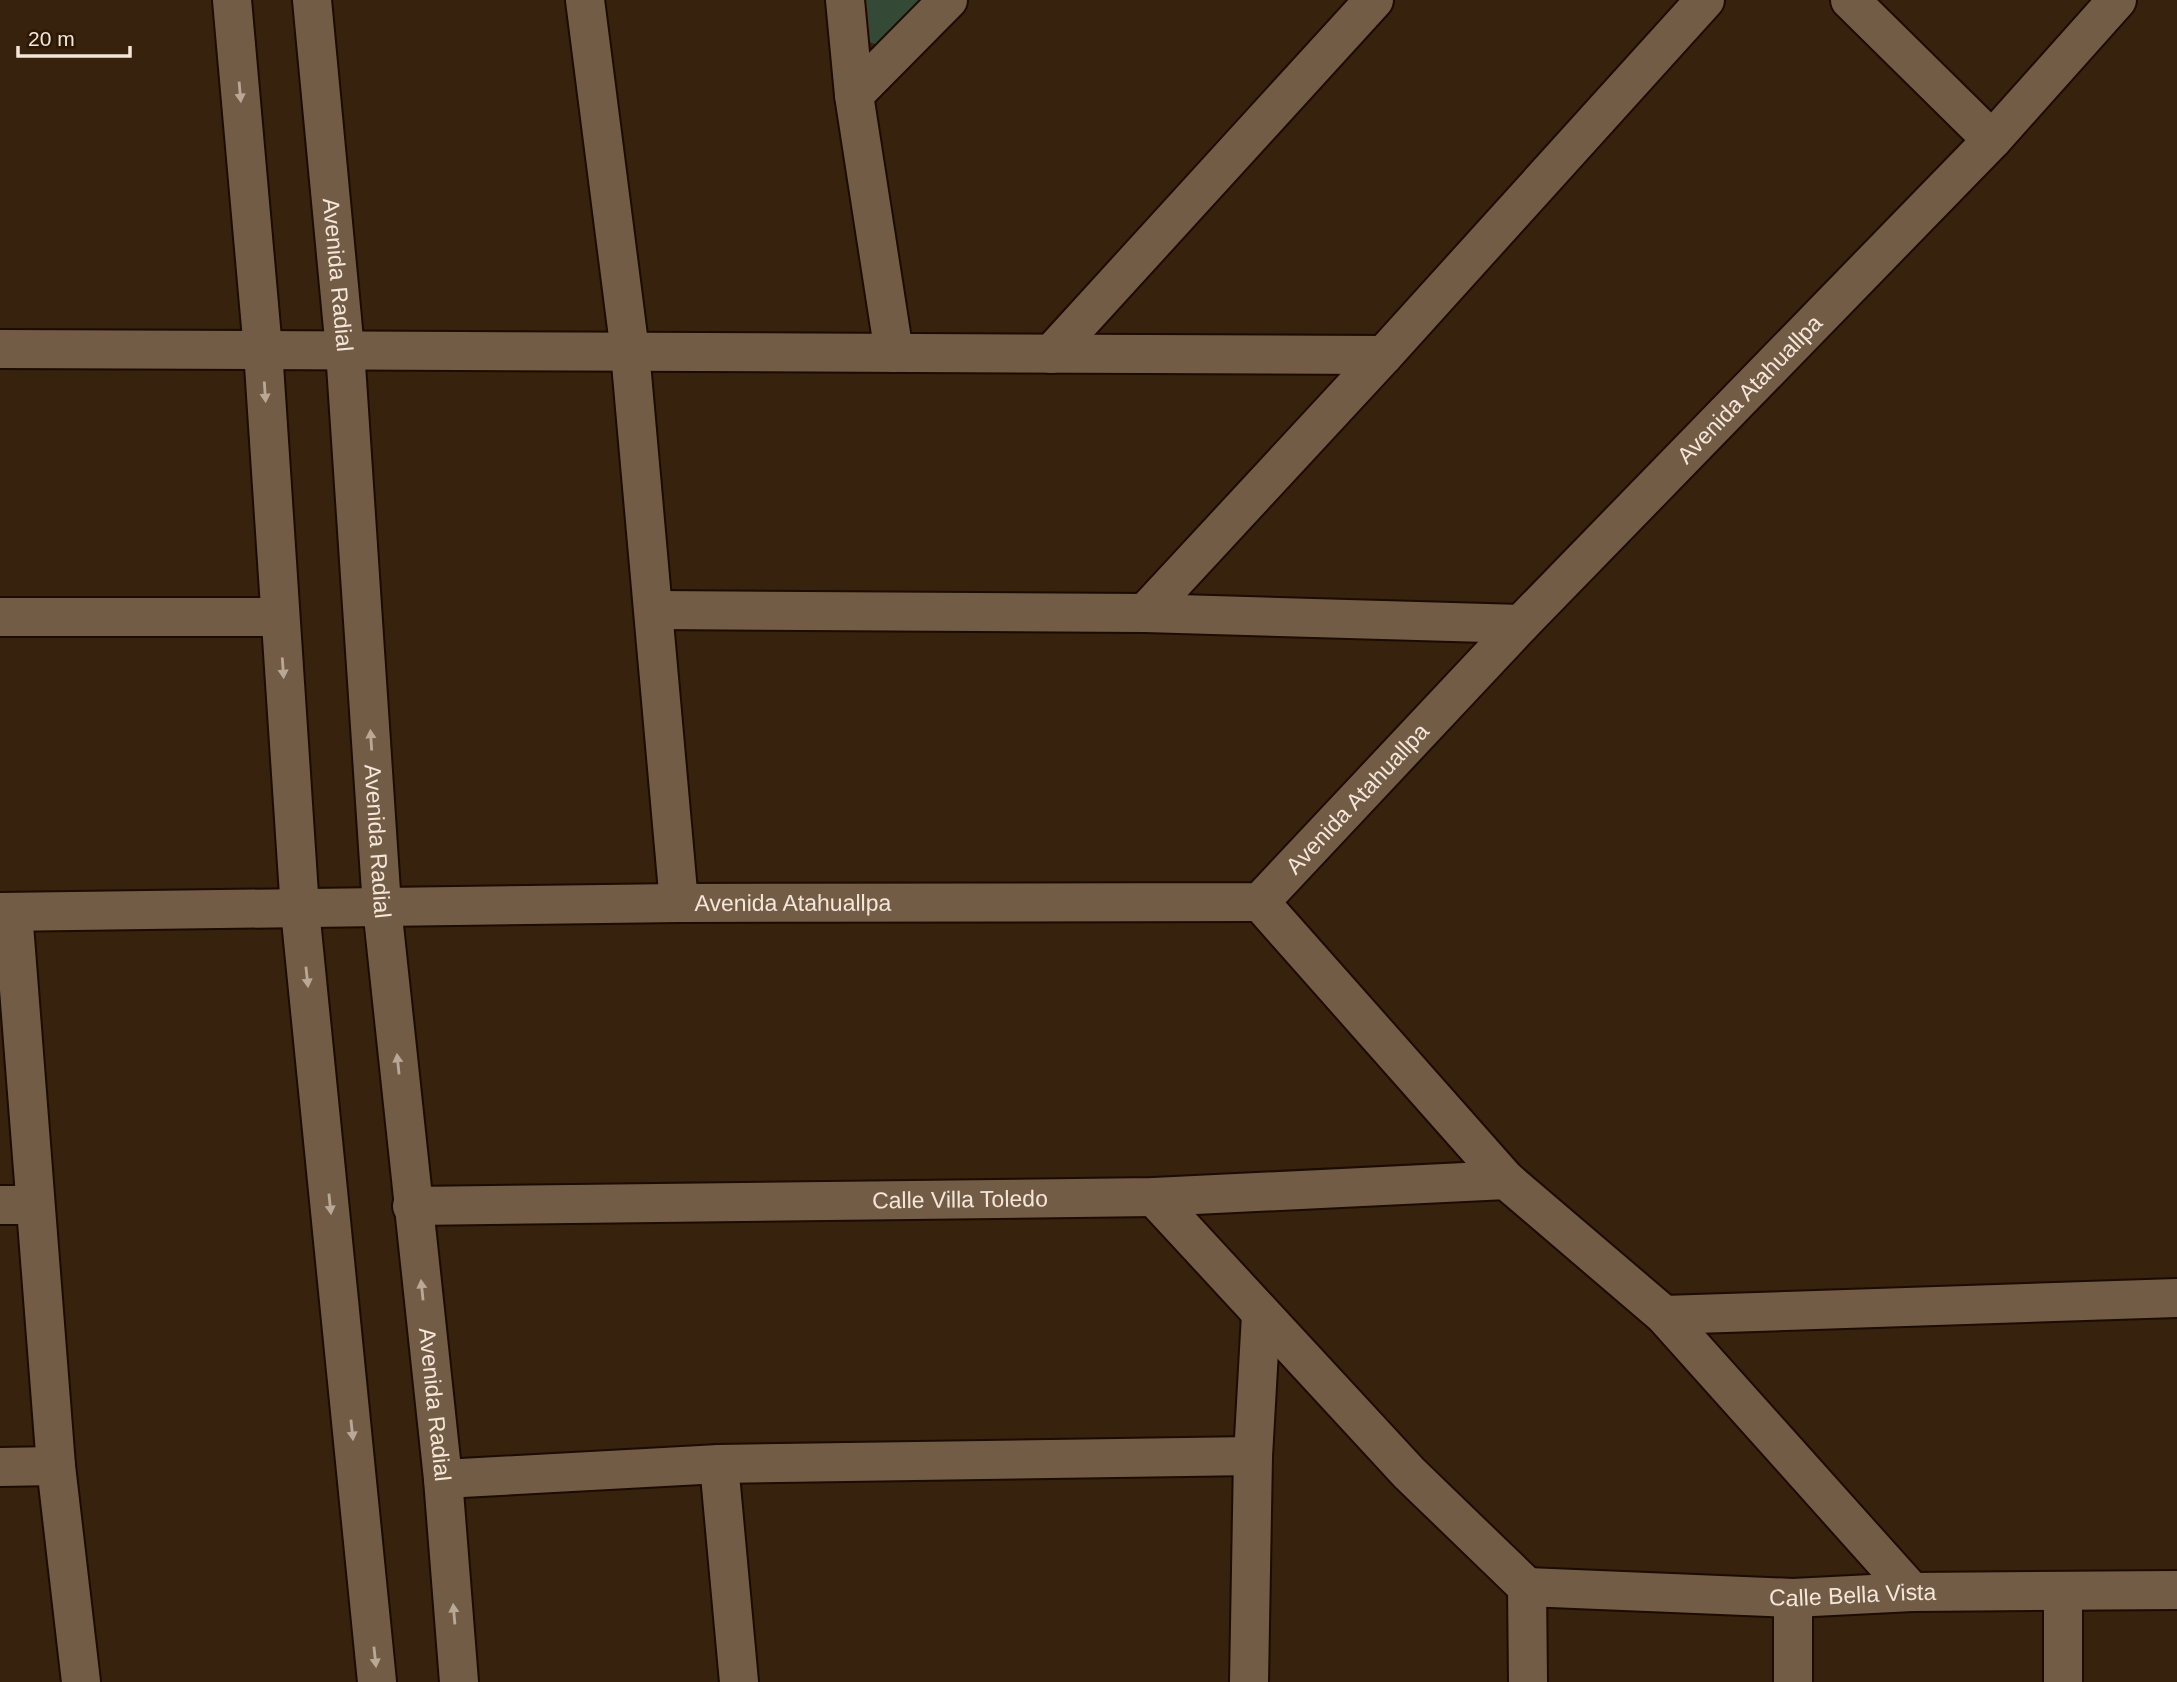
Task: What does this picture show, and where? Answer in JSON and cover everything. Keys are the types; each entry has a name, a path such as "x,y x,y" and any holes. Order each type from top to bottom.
{"street":[{"path":"232,0 262,350 300,910 377,1682"},
{"name":"Avenida Radial","path":"312,0 345,350 382,907 443,1479 459,1682"},
{"path":"585,0 630,352 679,903"},
{"path":"845,0 854,95 894,353"},
{"path":"854,95 948,0"},
{"path":"1051,354 1374,0"},
{"path":"1145,613 1384,355 1705,0"},
{"path":"1850,0 1992,140"},
{"name":"Avenida Atahuallpa","path":"6,912 679,903 1260,901 1521,624 1992,140 2117,0"},
{"path":"0,349 1384,355"},
{"path":"654,610 1145,613 1521,624"},
{"path":"0,617 280,617"},
{"path":"1260,901 1506,1180 1664,1315 1912,1592"},
{"path":"6,912 17,1205 56,1466 80,1682"},
{"name":"Calle Villa Toledo","path":"412,1206 1154,1197 1506,1180"},
{"path":"1154,1197 1409,1473 1527,1587 1528,1682"},
{"path":"1664,1315 2177,1298"},
{"path":"1249,1682 1253,1456 1261,1315"},
{"path":"443,1479 719,1464 1253,1456"},
{"path":"719,1464 738,1682"},
{"path":"0,1467 56,1466"},
{"name":"Calle Bella Vista","path":"1527,1587 1793,1598 1912,1592 2177,1590"},
{"path":"2063,1591 2063,1682"},
{"path":"1793,1598 1793,1682"}],"green space":[{"path":"862,0 924,0 879,46 865,40"}]}
